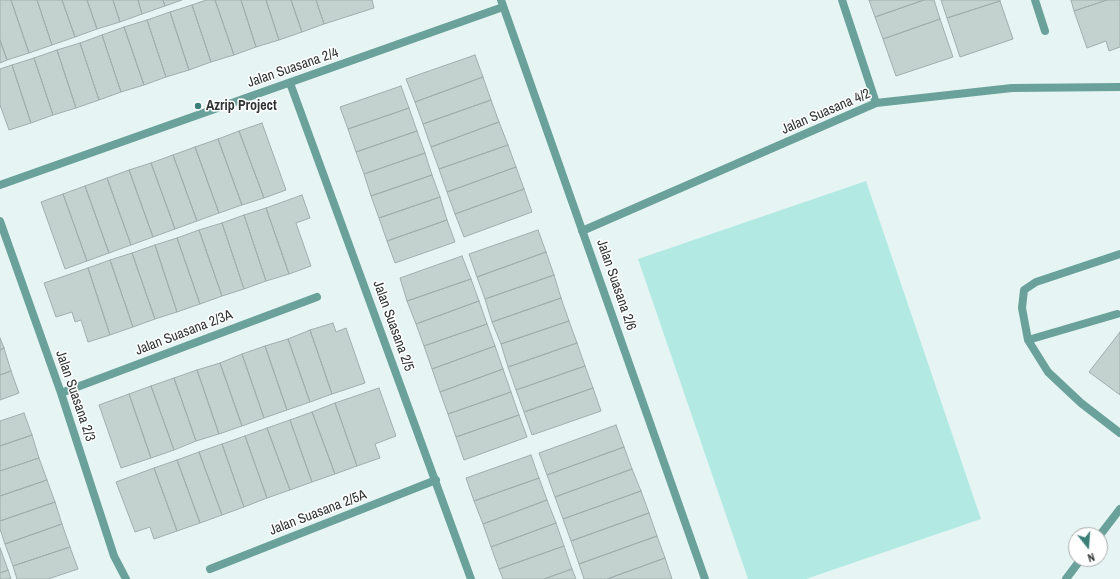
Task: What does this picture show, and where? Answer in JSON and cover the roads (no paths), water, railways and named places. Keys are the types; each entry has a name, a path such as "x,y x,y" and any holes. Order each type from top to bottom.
{"street":[{"path":"842,0 876,103"},
{"path":"1035,0 1045,31"},
{"name":"Jalan Suasana 2/4","path":"0,185 290,83 502,4"},
{"name":"Jalan Suasana 2/6","path":"502,4 706,579"},
{"name":"Jalan Suasana 2/5","path":"290,83 472,579"},
{"name":"Jalan Suasana 4/2","path":"582,231 876,103 1012,88 1120,86"},
{"name":"Jalan Suasana 2/3","path":"0,221 61,393 114,556 126,579"},
{"path":"1120,254 1036,282 1024,290 1022,308 1028,340 1048,372 1081,403 1120,433"},
{"name":"Jalan Suasana 2/3A","path":"61,393 317,297"},
{"path":"1028,340 1117,314"},
{"name":"Jalan Suasana 2/5A","path":"210,569 436,480"},
{"path":"1106,527 1120,509"},
{"path":"1066,579 1075,567"}],"place":[{"name":"Azrip Project","path":"198,106"}]}
